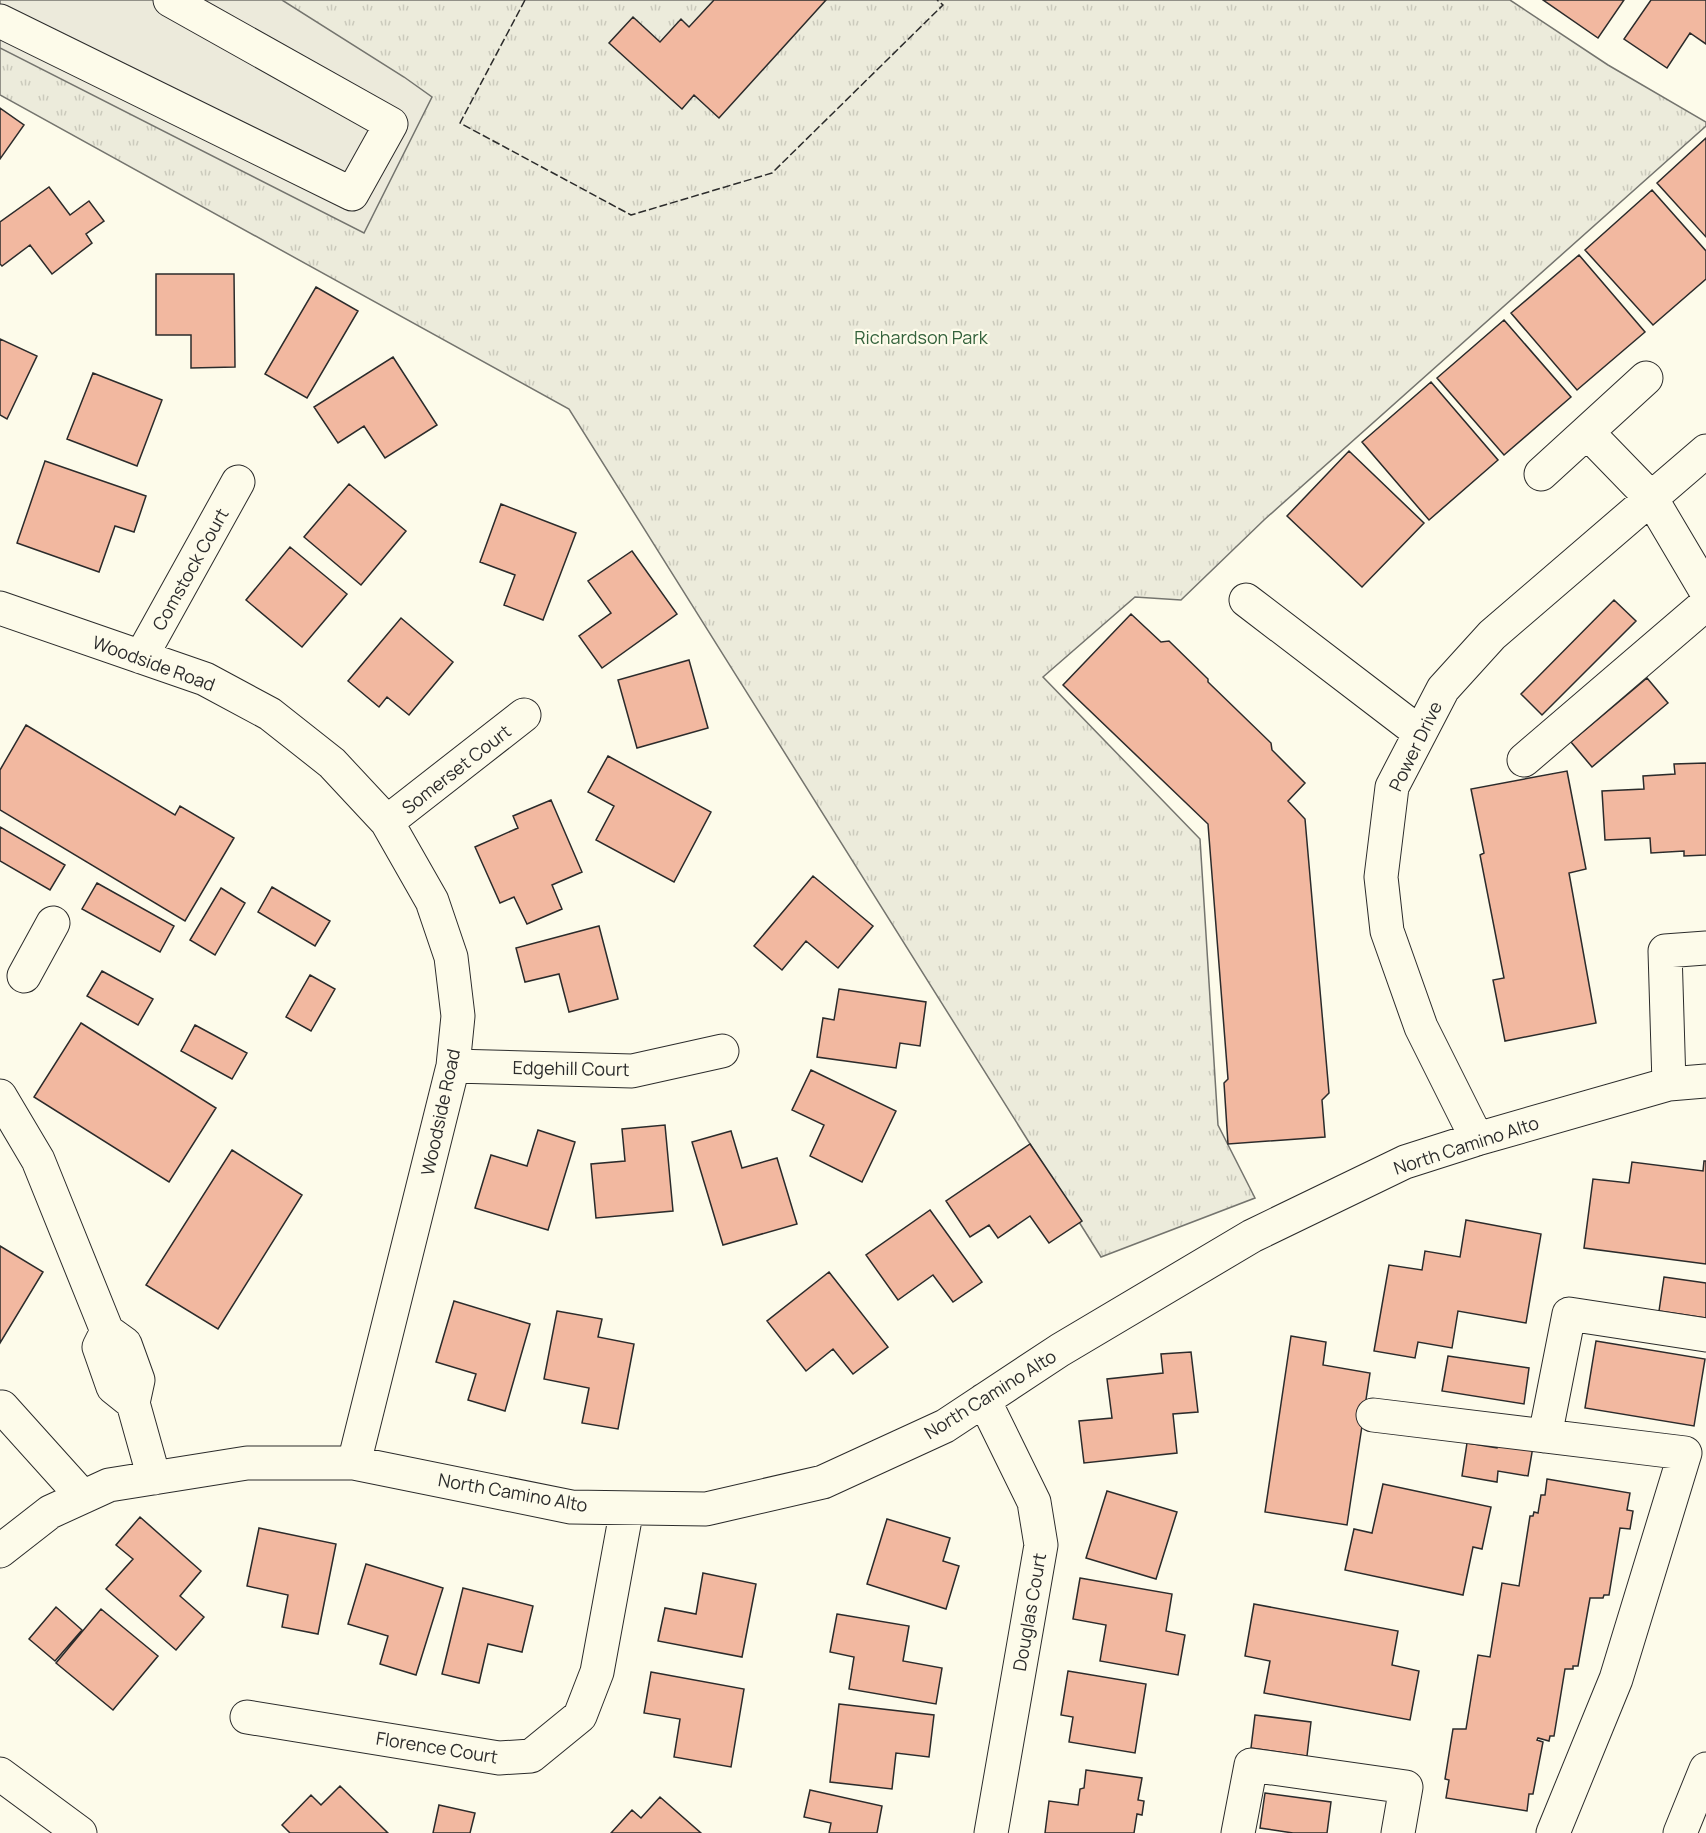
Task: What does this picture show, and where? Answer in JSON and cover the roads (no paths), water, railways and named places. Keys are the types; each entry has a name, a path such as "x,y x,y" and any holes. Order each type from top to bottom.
{"street":[{"path":"0,21 352,194 391,123 170,0"},
{"path":"1541,474 1646,378"},
{"path":"1587,432 1651,498 1706,591"},
{"name":"Power Drive","path":"1477,1139 1421,1027 1388,931 1381,877 1392,787 1443,689 1492,635 1706,451"},
{"name":"Comstock Court","path":"141,657 238,482"},
{"path":"1246,600 1420,733"},
{"path":"1524,760 1706,604"},
{"name":"Woodside Road","path":"0,608 205,679 270,714 332,763 387,822 432,901 451,957 458,1016 453,1066 354,1463"},
{"name":"Somerset Court","path":"387,822 524,715"},
{"path":"24,976 53,923"},
{"path":"1669,1084 1665,951 1706,948"},
{"name":"Edgehill Court","path":"453,1066 632,1071 722,1051"},
{"name":"North Camino Alto","path":"0,1551 50,1512 109,1485 247,1463 354,1463 571,1507 706,1509 823,1482 945,1426 1060,1350 1252,1236 1405,1162 1669,1084 1706,1081"},
{"path":"0,1097 39,1160 107,1331 125,1344 138,1380 133,1403 154,1478"},
{"path":"1545,1436 1569,1314 1706,1335"},
{"name":"Douglas Court","path":"984,1400 1034,1502 1041,1545 991,1833"},
{"path":"3,1407 83,1497"},
{"path":"1373,1415 1695,1454 1616,1679 1553,1833"},
{"name":"Florence Court","path":"247,1717 499,1758 531,1756 580,1716 597,1672 627,1508"},
{"path":"1238,1833 1251,1765 1406,1786 1398,1833"},
{"path":"1680,1833 1706,1769"},
{"path":"0,1774 80,1833"}],"park label":[{"name":"Richardson Park","path":"921,337"}]}
